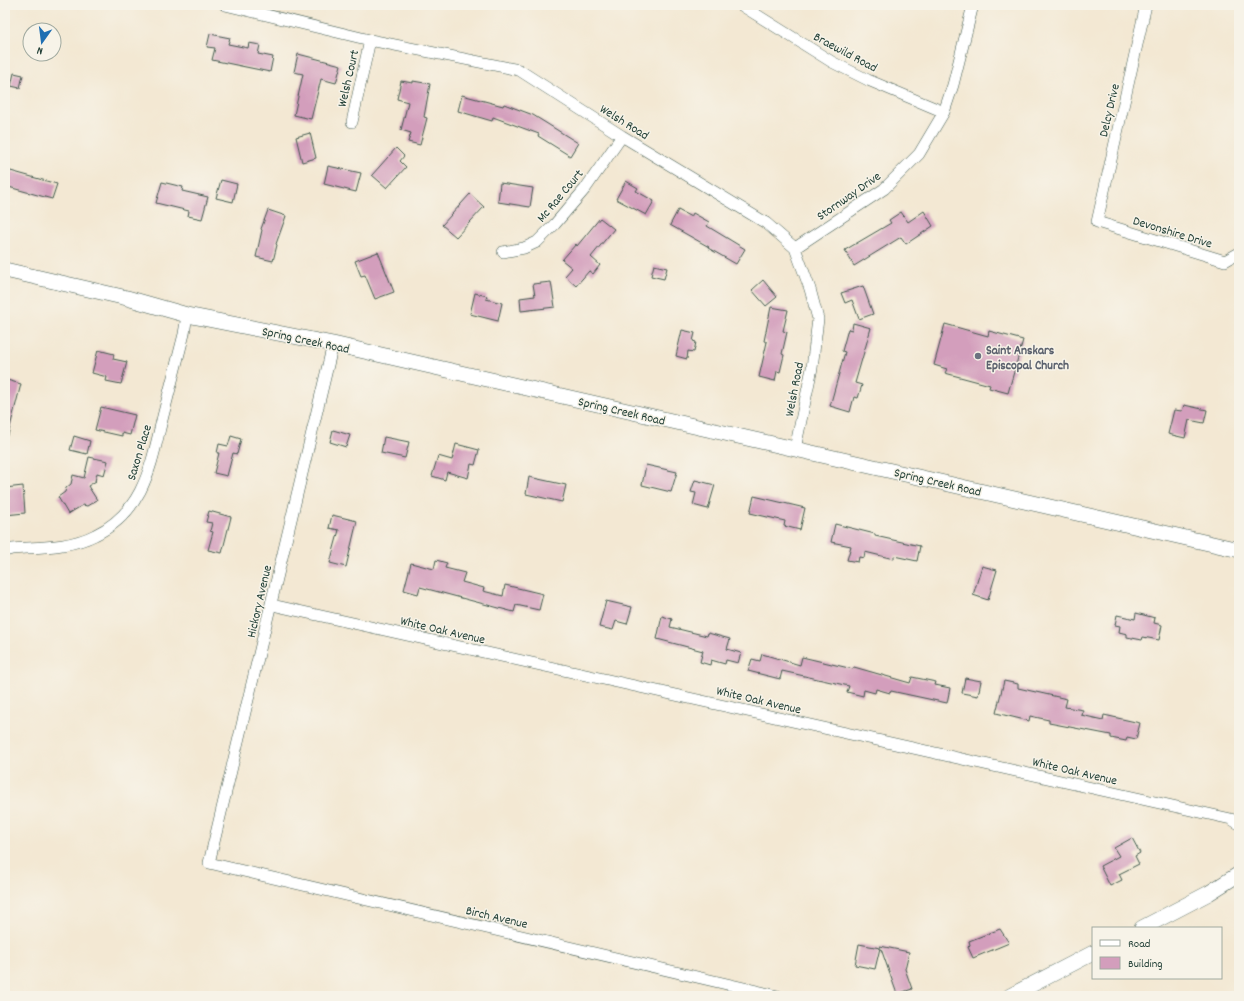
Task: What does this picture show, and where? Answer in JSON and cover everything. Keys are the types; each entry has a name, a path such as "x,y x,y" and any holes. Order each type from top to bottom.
{"main road":[{"name":"Spring Creek Road","path":"5,270 111,294 187,315 333,344 1239,550"},
{"path":"1144,927 1213,891 1239,874"},
{"path":"1010,996 1092,954"}],"street":[{"name":"Welsh Road","path":"225,5 243,7 370,40 519,70 622,136 766,223 795,248 810,289 818,319 812,368 795,449"},
{"name":"Braewild Road","path":"741,5 832,62 868,80 944,112"},
{"name":"Stornway Drive","path":"795,248 884,189 919,154 944,112 953,85 973,5"},
{"name":"Delcy Drive","path":"1098,222 1146,5"},
{"name":"Welsh Court","path":"352,122 370,40"},
{"name":"Mc Rae Court","path":"503,252 524,248 537,242 556,224 585,189 622,136"},
{"name":"Devonshire Drive","path":"1098,222 1225,261 1239,253"},
{"name":"Saxon Place","path":"5,551 12,549 58,546 94,536 120,519 132,506 148,476 184,334 187,315"},
{"name":"Hickory Avenue","path":"209,863 272,605 333,344"},
{"name":"White Oak Avenue","path":"272,605 1231,819 1239,824"},
{"name":"Birch Avenue","path":"209,863 778,996"}],"building":[{"path":"210,34 230,38 228,44 248,48 249,43 260,45 258,54 273,57 270,72 212,60 215,48 207,47"},
{"path":"298,54 341,65 336,83 321,79 311,119 294,115 303,74 294,72"},
{"path":"14,73 23,75 20,88 11,86"},
{"path":"401,81 413,83 413,81 430,84 424,117 427,118 420,145 408,142 411,133 401,130 408,102 397,99"},
{"path":"462,95 503,106 504,104 533,115 578,143 570,156 538,136 539,134 493,117 492,121 458,111"},
{"path":"310,133 316,158 302,162 296,137"},
{"path":"396,148 404,156 400,161 406,167 387,188 372,175"},
{"path":"328,166 361,173 356,192 324,184"},
{"path":"7,170 57,184 52,199 5,186 5,175"},
{"path":"221,180 237,184 233,202 216,198"},
{"path":"626,181 638,188 636,191 654,201 646,215 616,199"},
{"path":"162,182 183,187 182,191 208,197 202,219 188,216 189,211 156,203"},
{"path":"500,183 533,188 530,207 498,202"},
{"path":"470,194 484,207 456,237 442,225"},
{"path":"268,210 286,216 276,244 273,261 256,257 261,229"},
{"path":"678,210 691,217 693,213 709,222 707,226 745,249 736,264 670,225"},
{"path":"924,211 933,226 906,244 901,237 854,266 845,250 891,223 889,220 901,212 908,222"},
{"path":"600,218 614,229 591,257 600,265 593,274 589,271 576,286 565,276 572,268 562,260 576,244 577,246"},
{"path":"378,252 394,292 375,299 365,275 361,276 355,261"},
{"path":"654,265 667,268 664,279 651,276"},
{"path":"763,280 777,297 766,306 752,290"},
{"path":"551,282 555,307 521,311 520,298 535,296 533,284"},
{"path":"863,286 873,314 859,319 852,300 845,303 841,293"},
{"path":"475,293 487,296 486,299 502,303 498,321 470,314"},
{"path":"771,307 788,310 783,331 787,332 782,354 784,355 780,372 777,371 775,381 759,377 767,342 764,341"},
{"path":"853,323 871,328 855,383 862,385 858,398 854,397 850,412 830,406 845,352 842,351 848,329 852,330"},
{"name":"Saint Anskars Episcopal Church","path":"945,324 988,336 989,331 1023,340 1008,393 989,388 990,385 945,373 947,369 934,365"},
{"path":"682,330 695,333 693,341 696,342 694,352 688,351 687,359 676,356"},
{"path":"98,350 114,354 113,359 127,362 121,384 106,381 107,377 92,373"},
{"path":"7,380 21,384 8,435 5,434 5,388"},
{"path":"1184,405 1207,410 1204,423 1189,420 1185,438 1168,434 1174,410 1182,411"},
{"path":"101,407 135,415 130,435 122,433 122,436 95,430"},
{"path":"333,430 350,435 346,447 330,442"},
{"path":"74,436 90,441 87,454 70,450"},
{"path":"231,436 241,439 237,454 233,453 227,476 214,473 219,453 217,453 219,444 228,446"},
{"path":"384,437 409,442 405,458 381,453"},
{"path":"456,444 479,450 475,465 471,464 468,478 447,472 445,480 432,476 438,456 452,460"},
{"path":"89,457 108,461 104,475 97,473 96,481 88,486 97,500 87,506 83,505 68,514 58,497 65,492 66,488 71,484 73,475 84,478"},
{"path":"646,465 677,472 671,492 642,485"},
{"path":"529,477 566,485 562,502 526,494"},
{"path":"695,480 715,485 708,509 693,505 696,493 691,492"},
{"path":"23,486 25,513 5,515 5,488"},
{"path":"754,496 805,508 800,530 784,526 785,521 750,513"},
{"path":"209,511 231,517 222,553 208,550 213,532 210,531 212,523 206,522"},
{"path":"332,515 357,521 346,567 330,563 339,530 329,528"},
{"path":"835,524 875,534 875,536 920,546 917,561 894,556 894,559 865,552 864,558 859,557 858,562 847,560 851,546 831,542"},
{"path":"436,560 447,563 445,568 465,573 462,582 484,588 483,591 503,596 505,585 543,594 539,610 516,605 514,612 420,587 418,594 404,590 411,563 434,569"},
{"path":"982,566 997,570 988,600 973,595"},
{"path":"606,601 632,607 627,624 616,621 613,630 599,627"},
{"path":"1136,613 1155,618 1154,623 1162,625 1159,640 1143,637 1142,640 1127,637 1127,634 1119,632 1120,626 1115,625 1117,615 1135,619"},
{"path":"662,616 672,619 670,627 707,636 708,633 730,639 727,649 741,653 738,663 726,660 725,664 711,660 710,665 700,662 703,651 657,639"},
{"path":"762,654 800,665 802,657 853,669 854,667 910,683 912,677 936,682 935,685 950,688 947,703 891,691 890,693 876,689 875,693 864,690 863,696 847,692 849,686 782,671 780,679 748,671 752,659 760,661"},
{"path":"965,678 981,681 978,696 962,693"},
{"path":"1004,681 1018,684 1018,688 1067,699 1065,707 1083,710 1081,715 1103,720 1104,715 1140,723 1136,739 1127,737 1126,741 1111,738 1111,735 1049,723 1049,720 1030,716 1029,721 996,713"},
{"path":"1132,838 1140,853 1135,856 1139,864 1119,874 1122,880 1110,886 1100,866 1119,856 1114,848"},
{"path":"1000,929 1009,943 973,958 968,947 970,945 969,941"},
{"path":"859,944 880,948 875,969 855,965"},
{"path":"880,946 909,952 905,969 912,989 897,994"}],"place":[{"name":"Saint Anskars Episcopal Church","path":"978,356"}]}
